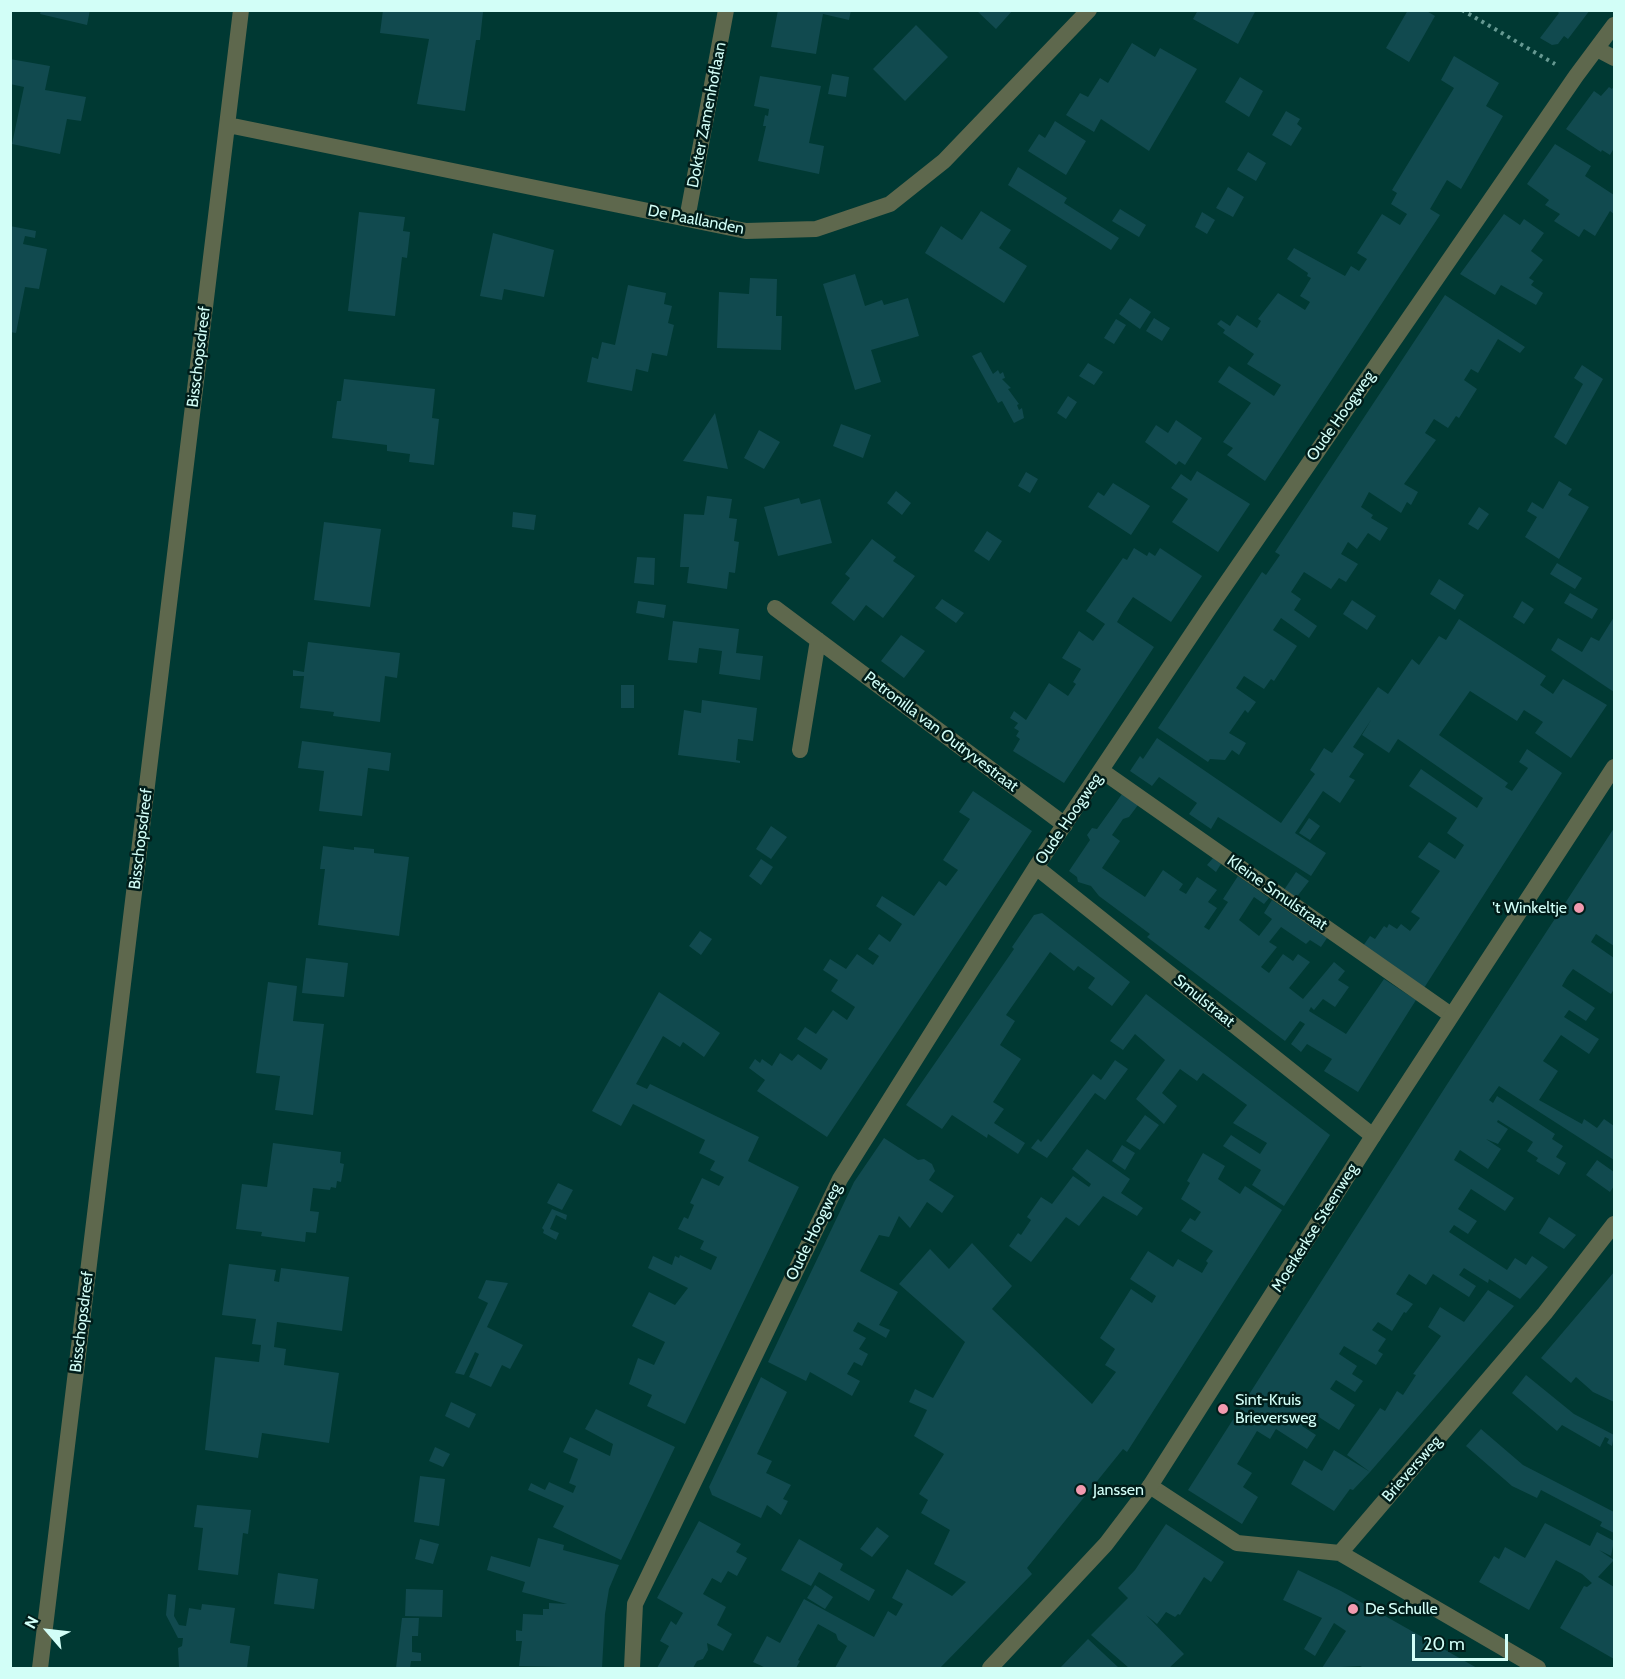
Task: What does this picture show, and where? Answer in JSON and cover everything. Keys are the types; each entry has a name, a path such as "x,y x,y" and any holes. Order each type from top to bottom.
{"street":[{"name":"Bisschopsdreef","path":"40,1668 242,10"},
{"name":"Dokter Zamenhoflaan","path":"687,219 726,10"},
{"name":"De Paallanden","path":"228,125 746,231 816,229 890,204 944,161 1089,10"},
{"name":"Oude Hoogweg","path":"632,1668 635,1604 840,1179 1036,867 1216,597 1576,76 1614,25"},
{"path":"1597,49 1614,58"},
{"name":"Petronilla van Outryvestraat","path":"775,608 1065,825"},
{"path":"800,750 818,640"},
{"name":"Moerkerkse Steenweg","path":"990,1668 1106,1544 1150,1486 1451,1015 1614,767"},
{"name":"Kleine Smulstraat","path":"1102,771 1451,1015"},
{"name":"Smulstraat","path":"1036,867 1373,1136"},
{"name":"Brieversweg","path":"1340,1553 1545,1313 1614,1224"},
{"path":"1150,1486 1237,1543 1340,1553 1538,1668"}],"path":[{"path":"1462,10 1576,76"}],"building":[{"path":"41,10 90,10 87,25 40,14"},
{"path":"383,10 483,12 480,40 476,40 465,111 417,104 429,39 380,33"},
{"path":"778,10 851,10 849,20 823,14 816,54 771,47"},
{"path":"976,10 1013,10 996,29"},
{"path":"1198,10 1256,10 1238,44 1193,19"},
{"path":"1408,10 1425,10 1435,16 1409,62 1386,48"},
{"path":"1556,10 1590,10 1568,39 1564,36 1558,44 1552,45 1540,38 1559,13"},
{"path":"916,25 948,57 905,101 873,69"},
{"path":"1132,43 1155,57 1160,48 1197,69 1149,151 1101,119 1094,132 1066,115 1080,93 1088,97 1100,78 1108,83"},
{"path":"1454,56 1499,83 1486,106 1503,116 1461,189 1447,180 1430,209 1440,215 1265,481 1227,455 1233,448 1223,442 1251,403 1218,382 1229,366 1274,396 1281,385 1247,364 1254,354 1223,333 1225,330 1217,324 1221,320 1230,326 1237,315 1257,328 1261,321 1258,319 1278,293 1305,310 1310,302 1300,296 1311,278 1307,276 1308,273 1287,259 1294,248 1345,276 1351,266 1359,271 1367,259 1357,253 1382,214 1400,225 1407,214 1391,204 1397,193 1392,190 1454,88 1441,80"},
{"path":"10,59 50,66 45,90 86,97 81,121 67,119 60,154 12,144 24,87 10,84"},
{"path":"832,74 849,77 846,97 828,94"},
{"path":"760,76 821,86 809,143 824,146 819,174 758,161 766,126 763,126 765,115 768,116 769,109 754,106"},
{"path":"1240,77 1263,91 1249,117 1225,102"},
{"path":"1614,86 1614,148 1610,155 1602,150 1601,152 1566,129 1594,91 1601,96 1609,87 1612,89"},
{"path":"1286,111 1300,119 1297,124 1302,128 1291,146 1272,135"},
{"path":"1055,121 1086,141 1066,175 1028,151 1039,134 1045,138"},
{"path":"1555,144 1591,166 1585,176 1614,195 1614,214 1610,211 1595,236 1584,229 1579,237 1554,221 1560,214 1545,205 1549,200 1527,184"},
{"path":"1248,152 1266,163 1256,181 1237,170"},
{"path":"1018,167 1067,198 1064,203 1119,238 1111,250 1008,185"},
{"path":"1228,187 1244,197 1233,217 1216,208"},
{"path":"1120,209 1146,225 1139,237 1112,221"},
{"path":"981,211 1011,230 999,248 1027,266 1004,303 925,253 941,226 962,240"},
{"path":"359,212 405,217 403,231 410,232 407,258 402,257 395,316 348,311"},
{"path":"1202,212 1215,220 1207,234 1195,227"},
{"path":"1504,214 1520,225 1524,219 1544,233 1531,251 1543,260 1529,278 1534,281 1531,285 1543,293 1536,305 1501,285 1495,295 1460,274"},
{"path":"10,226 36,231 35,238 25,236 23,244 47,249 39,289 25,287 16,333 10,332"},
{"path":"493,233 554,250 544,297 504,289 502,300 480,296"},
{"path":"855,274 865,306 882,300 884,305 908,298 919,336 871,350 881,382 855,390 823,284"},
{"path":"750,278 777,279 776,316 782,316 781,350 717,348 719,292 749,294"},
{"path":"628,285 666,293 664,304 672,306 668,323 674,325 667,356 652,353 648,372 636,369 632,391 587,382 592,357 598,359 602,342 615,345"},
{"path":"1445,295 1525,347 1520,353 1498,339 1478,373 1471,369 1464,380 1477,389 1459,418 1456,416 1448,428 1434,419 1425,433 1436,440 1404,484 1418,492 1411,505 1407,502 1401,513 1369,492 1361,507 1373,515 1371,518 1388,528 1380,541 1368,533 1357,549 1348,542 1341,554 1358,564 1346,582 1339,578 1331,589 1304,572 1291,592 1301,599 1294,610 1317,626 1309,638 1281,618 1273,630 1297,646 1274,681 1271,679 1264,689 1244,676 1236,688 1256,702 1248,713 1245,710 1229,733 1246,743 1239,755 1232,750 1225,760 1210,759 1208,762 1158,728 1262,572 1266,575 1280,555 1275,552"},
{"path":"1130,298 1151,312 1140,329 1119,314"},
{"path":"1154,318 1170,328 1162,341 1146,331"},
{"path":"1116,319 1126,325 1114,344 1104,338"},
{"path":"981,352 993,374 998,370 1000,374 1003,372 1005,378 1002,379 1011,388 1008,389 1019,404 1017,405 1019,410 1022,408 1024,418 1014,423 1002,401 998,403 972,356"},
{"path":"1088,363 1103,372 1094,385 1079,376"},
{"path":"1582,365 1603,379 1566,445 1554,437 1583,384 1574,378"},
{"path":"344,379 435,389 432,418 439,419 434,465 409,462 410,454 387,451 387,445 332,438 337,401 341,401"},
{"path":"1068,396 1077,402 1066,419 1057,413"},
{"path":"715,413 728,469 683,461"},
{"path":"1176,420 1202,438 1185,465 1179,461 1176,465 1145,442 1156,425 1168,433"},
{"path":"841,424 871,435 863,458 833,446"},
{"path":"759,430 780,442 764,469 744,458"},
{"path":"1197,471 1250,504 1218,552 1172,522 1188,499 1171,488 1181,474 1191,481"},
{"path":"1026,472 1038,479 1030,493 1018,486"},
{"path":"1559,481 1572,489 1568,495 1589,507 1559,559 1525,537 1537,517 1527,511 1532,502 1543,509"},
{"path":"1113,483 1150,506 1131,535 1088,507 1098,492 1104,496"},
{"path":"896,491 911,503 902,515 887,503"},
{"path":"707,496 732,499 729,518 737,519 734,541 739,542 735,573 729,572 727,589 687,583 689,567 680,567 684,514 704,515"},
{"path":"799,498 801,504 820,499 832,543 778,556 764,507"},
{"path":"1479,507 1489,514 1478,530 1468,524"},
{"path":"513,512 536,515 534,530 512,527"},
{"path":"324,522 381,529 370,607 314,600"},
{"path":"987,531 1002,541 989,561 974,551"},
{"path":"872,539 896,557 893,561 915,576 883,618 866,605 854,621 831,603 850,578 845,574"},
{"path":"1134,548 1147,556 1149,552 1155,556 1160,548 1202,576 1171,622 1133,597 1124,610 1117,622 1154,647 1064,783 1013,751 1020,739 1016,736 1019,731 1014,728 1018,723 1010,718 1014,711 1026,720 1049,683 1068,696 1076,684 1073,682 1081,669 1062,658 1079,631 1093,641 1105,624 1086,611 1123,558 1127,560"},
{"path":"637,557 655,558 654,585 634,583"},
{"path":"1557,563 1582,578 1575,589 1550,574"},
{"path":"1439,579 1464,595 1455,610 1430,594"},
{"path":"1570,593 1598,609 1592,619 1564,603"},
{"path":"942,599 964,613 956,623 935,608"},
{"path":"1352,600 1376,616 1367,630 1343,614"},
{"path":"638,601 666,605 664,618 636,613"},
{"path":"1522,601 1534,609 1524,624 1513,617"},
{"path":"1614,617 1614,692 1551,650 1558,638 1582,652 1591,637 1599,641"},
{"path":"1459,619 1546,676 1540,685 1553,694 1563,679 1607,705 1571,758 1535,733 1543,722 1524,710 1517,721 1470,691 1439,735 1508,783 1505,787 1512,791 1528,768 1519,762 1527,749 1562,773 1424,988 1363,946 1370,936 1375,939 1384,926 1387,928 1389,924 1397,929 1401,924 1410,931 1420,918 1411,912 1440,871 1418,857 1429,842 1455,859 1464,845 1447,833 1457,818 1409,786 1421,769 1477,808 1483,798 1398,739 1389,753 1362,735 1371,720 1353,747 1364,754 1349,777 1355,780 1340,803 1323,791 1295,833 1326,853 1311,876 1218,817 1211,829 1189,814 1197,803 1159,777 1152,786 1130,771 1140,756 1143,759 1157,738 1281,823 1315,774 1310,770 1324,748 1332,753 1378,687 1388,694 1412,659 1419,665 1439,636 1446,640"},
{"path":"673,621 739,629 736,653 763,656 760,680 719,674 722,651 699,648 697,663 668,660"},
{"path":"901,635 925,651 904,678 881,661"},
{"path":"308,642 400,653 397,678 385,676 380,722 333,716 334,712 300,708 304,676 293,676 293,670 304,672"},
{"path":"621,685 634,685 634,708 621,708"},
{"path":"702,700 757,708 753,741 738,739 736,760 740,763 678,755 684,710 701,713"},
{"path":"302,741 391,753 389,771 368,768 362,816 319,811 324,771 298,768"},
{"path":"973,791 1032,831 827,1137 757,1091 765,1080 749,1068 755,1059 760,1063 762,1059 772,1066 780,1053 792,1061 798,1054 821,1070 828,1059 797,1039 805,1027 816,1034 833,1010 847,1020 855,1007 831,991 838,980 823,970 830,959 846,969 857,954 873,965 879,956 868,949 879,934 890,942 902,924 876,906 882,896 914,916 939,881 946,886 958,870 943,860 970,819 959,812"},
{"path":"1122,794 1138,805 1129,817 1123,819 1112,835 1120,841 1102,868 1145,897 1163,870 1183,884 1179,890 1186,894 1197,877 1217,890 1208,902 1217,908 1204,927 1209,930 1228,902 1223,899 1238,876 1269,898 1264,904 1254,897 1239,920 1259,936 1272,919 1264,913 1272,900 1327,938 1321,947 1310,940 1306,944 1281,927 1269,942 1277,947 1261,967 1269,973 1283,954 1293,961 1298,954 1310,962 1289,988 1303,999 1334,962 1345,971 1338,980 1349,987 1335,1007 1323,999 1314,1010 1311,1007 1309,1011 1346,1034 1384,979 1416,1000 1358,1092 1324,1071 1332,1059 1307,1044 1301,1052 1291,1044 1305,1024 1300,1021 1285,1041 1147,937 1150,934 1099,896 1091,886 1078,882 1077,877 1069,871 1090,840 1087,835 1092,828 1097,829"},
{"path":"1309,818 1320,826 1310,840 1299,833"},
{"path":"771,826 787,837 771,859 756,849"},
{"path":"1614,828 1614,946 1596,934 1591,942 1614,958 1614,989 1611,994 1573,969 1567,977 1562,986 1595,1008 1586,1021 1569,1010 1564,1017 1599,1039 1589,1054 1561,1035 1543,1061 1558,1071 1539,1100 1582,1124 1584,1119 1597,1128 1604,1119 1614,1126 1614,1160 1499,1086 1489,1100 1493,1103 1497,1096 1555,1134 1552,1139 1563,1146 1556,1157 1566,1163 1559,1175 1536,1161 1538,1158 1527,1151 1533,1142 1498,1120 1497,1122 1508,1129 1498,1144 1486,1139 1501,1149 1488,1169 1460,1150 1454,1160 1514,1198 1505,1211 1471,1189 1458,1209 1477,1221 1468,1234 1454,1225 1449,1232 1507,1270 1515,1258 1526,1265 1532,1256 1548,1267 1520,1299 1489,1279 1488,1283 1464,1268 1459,1275 1476,1286 1469,1297 1433,1274 1426,1285 1409,1274 1396,1294 1413,1304 1406,1313 1404,1312 1392,1331 1378,1322 1372,1330 1386,1339 1378,1351 1383,1354 1376,1365 1344,1346 1339,1354 1357,1366 1352,1374 1363,1381 1355,1392 1336,1380 1330,1389 1355,1405 1339,1430 1311,1412 1302,1426 1316,1435 1307,1449 1276,1429 1270,1439 1257,1431 1237,1464 1252,1473 1243,1487 1258,1497 1242,1524 1188,1490"},
{"path":"323,846 354,850 354,847 374,849 374,853 409,857 399,936 318,925 325,869 320,869"},
{"path":"1213,858 1221,864 1216,872 1207,865"},
{"path":"761,859 773,867 761,885 749,876"},
{"path":"1296,872 1309,881 1296,898 1284,890"},
{"path":"1042,913 1130,982 1112,1006 1088,988 1095,978 1078,966 1074,971 1050,952 1006,1015 1015,1021 1000,1045 1021,1059 993,1102 1004,1109 994,1123 1025,1143 1018,1154 988,1134 987,1138 952,1115 942,1129 906,1105 1014,949 1012,947 1034,915"},
{"path":"700,931 712,939 701,955 689,946"},
{"path":"306,958 348,963 344,997 302,993"},
{"path":"268,982 297,986 293,1021 324,1024 313,1115 275,1110 280,1076 256,1073"},
{"path":"659,992 720,1033 704,1057 683,1042 680,1047 663,1036 636,1084 647,1089 650,1084 759,1137 748,1161 799,1187 685,1424 647,1406 652,1395 629,1384 638,1358 654,1365 665,1342 632,1326 649,1292 675,1305 688,1288 648,1268 653,1256 672,1265 675,1256 679,1258 680,1255 711,1270 717,1257 700,1249 704,1241 678,1229 684,1217 688,1219 694,1205 690,1203 702,1178 719,1186 724,1177 710,1170 715,1161 699,1153 705,1140 633,1104 621,1126 592,1111"},
{"path":"1146,994 1330,1135 1284,1206 1252,1185 1261,1170 1223,1146 1231,1135 1260,1154 1267,1143 1233,1123 1247,1105 1203,1073 1197,1081 1180,1069 1162,1093 1177,1106 1164,1124 1136,1099 1165,1060 1135,1034 1123,1050 1110,1041"},
{"path":"1115,1060 1128,1069 1105,1100 1095,1093 1047,1158 1031,1148 1038,1139 1041,1142 1093,1074 1101,1080"},
{"path":"1145,1115 1159,1125 1140,1150 1126,1141"},
{"path":"884,1138 918,1160 924,1159 932,1164 935,1171 929,1180 954,1196 942,1213 927,1202 910,1228 899,1216 889,1237 879,1235 860,1271 898,1292 879,1325 890,1330 886,1338 858,1322 853,1331 866,1338 859,1349 868,1354 862,1366 854,1362 847,1374 860,1381 852,1396 810,1372 806,1381 768,1362 854,1182"},
{"path":"273,1143 341,1152 340,1163 344,1164 341,1182 337,1181 336,1188 331,1187 330,1190 313,1188 310,1211 319,1212 316,1233 306,1232 305,1242 261,1236 262,1232 236,1229 242,1184 267,1187"},
{"path":"1122,1145 1135,1153 1125,1170 1112,1161"},
{"path":"1087,1149 1130,1179 1121,1193 1143,1208 1137,1216 1103,1196 1079,1226 1066,1217 1031,1262 1009,1246 1018,1233 1021,1235 1031,1220 1027,1217 1041,1197 1052,1204 1073,1176 1089,1187 1091,1184 1072,1169"},
{"path":"1203,1153 1225,1166 1218,1179 1240,1194 1245,1186 1282,1210 1127,1452 1123,1449 1027,1568 1032,1574 940,1668 835,1668 847,1646 838,1640 836,1634 818,1624 796,1668 766,1668 753,1662 767,1636 780,1643 804,1599 874,1637 888,1611 896,1616 903,1604 892,1598 907,1569 952,1596 966,1582 934,1564 950,1530 921,1513 928,1500 919,1494 944,1454 914,1436 927,1410 909,1402 915,1389 933,1398 965,1342 899,1284 930,1249 949,1269 972,1243 1012,1286 992,1309 1092,1404 1116,1372 1105,1365 1115,1349 1100,1338 1131,1289 1152,1303 1156,1296 1130,1279 1148,1251 1173,1267 1178,1259 1202,1273 1208,1263 1206,1261 1213,1251 1181,1231 1190,1218 1195,1221 1201,1212 1181,1199 1190,1183 1187,1181"},
{"path":"1597,1160 1614,1172 1614,1186 1610,1192 1586,1175"},
{"path":"558,1183 573,1190 562,1210 547,1203"},
{"path":"552,1209 567,1215 566,1220 556,1215 550,1229 559,1233 556,1240 543,1233 542,1228"},
{"path":"1549,1217 1576,1235 1564,1249 1539,1233"},
{"path":"229,1264 276,1270 274,1281 279,1282 281,1268 349,1277 342,1331 277,1322 274,1347 286,1349 284,1365 339,1373 329,1443 262,1433 258,1458 205,1450 215,1357 259,1362 261,1345 252,1344 256,1319 222,1315"},
{"path":"1614,1272 1614,1402 1593,1392 1576,1377 1571,1383 1541,1358"},
{"path":"486,1280 508,1283 487,1327 523,1345 510,1369 502,1365 491,1387 469,1377 479,1354 475,1352 464,1375 455,1373 488,1303 478,1298"},
{"path":"1488,1290 1514,1306 1370,1472 1347,1455 1380,1408 1385,1411 1397,1391 1403,1395 1416,1375 1413,1374 1441,1336 1428,1327 1440,1307 1464,1322"},
{"path":"1526,1375 1574,1414 1614,1435 1612,1446 1607,1443 1609,1439 1605,1437 1600,1447 1562,1425 1557,1431 1512,1393"},
{"path":"761,1377 787,1392 757,1454 772,1461 766,1473 791,1485 783,1499 788,1501 781,1515 767,1505 761,1518 712,1495 709,1487"},
{"path":"451,1402 476,1414 469,1428 445,1416"},
{"path":"596,1409 675,1447 621,1560 553,1527 564,1506 528,1490 531,1483 545,1490 549,1482 573,1493 576,1486 569,1483 578,1459 563,1452 570,1437 610,1456 613,1444 585,1429"},
{"path":"1481,1429 1523,1465 1614,1512 1614,1533 1600,1526 1602,1522 1541,1490 1537,1498 1512,1486 1466,1446"},
{"path":"435,1447 450,1454 443,1467 429,1461"},
{"path":"1334,1450 1370,1472 1353,1490 1350,1489 1334,1511 1291,1484 1304,1460 1322,1471"},
{"path":"420,1476 445,1479 439,1526 414,1522"},
{"path":"197,1505 251,1510 248,1534 243,1533 238,1575 198,1570 203,1528 194,1527"},
{"path":"699,1521 741,1544 736,1552 747,1558 737,1576 728,1571 721,1583 712,1578 703,1594 726,1607 717,1625 732,1634 723,1651 707,1643 708,1650 703,1659 697,1661 693,1668 657,1668 669,1646 660,1641 671,1621 676,1625 683,1613 657,1598"},
{"path":"1545,1523 1590,1546 1597,1532 1614,1541 1611,1556 1599,1550 1614,1560 1598,1577 1614,1587 1614,1659 1560,1628 1584,1586 1587,1587 1592,1583 1582,1574 1556,1560 1529,1610 1479,1582 1494,1556 1499,1559 1505,1547 1525,1558"},
{"path":"1166,1524 1224,1562 1211,1582 1204,1577 1180,1615 1175,1617 1166,1612 1157,1624 1146,1615 1184,1654 1169,1668 1129,1668 1091,1635 1128,1598 1118,1588 1135,1570"},
{"path":"877,1527 889,1536 872,1557 860,1549"},
{"path":"538,1538 564,1545 563,1550 619,1565 609,1589 602,1668 519,1666 522,1641 516,1641 516,1630 522,1631 523,1614 543,1615 543,1609 549,1609 549,1603 567,1604 522,1592 525,1582 487,1570 491,1556 530,1567"},
{"path":"420,1539 439,1544 433,1564 415,1559"},
{"path":"799,1539 843,1564 840,1570 875,1590 869,1601 819,1572 811,1586 781,1570"},
{"path":"1298,1570 1341,1591 1477,1668 1364,1668 1360,1666 1322,1668 1346,1631 1334,1623 1315,1656 1304,1649 1322,1618 1283,1600"},
{"path":"278,1573 318,1579 314,1609 274,1604"},
{"path":"815,1585 833,1597 825,1609 807,1598"},
{"path":"406,1589 443,1590 442,1617 405,1616"},
{"path":"168,1594 176,1595 174,1616 179,1625 186,1626 189,1608 201,1610 202,1604 235,1608 230,1643 250,1646 247,1668 179,1668 178,1648 182,1646 183,1638 178,1638 166,1615"},
{"path":"402,1618 419,1618 418,1636 412,1636 412,1652 421,1653 421,1661 411,1661 410,1668 396,1668"},
{"path":"1088,1639 1119,1668 1060,1668"}],"place":[{"name":"'t Winkeltje","path":"1579,908"},
{"name":"Sint-Kruis Brieversweg","path":"1223,1409"},
{"name":"Janssen","path":"1081,1490"},
{"name":"De Schulle","path":"1353,1609"}]}
